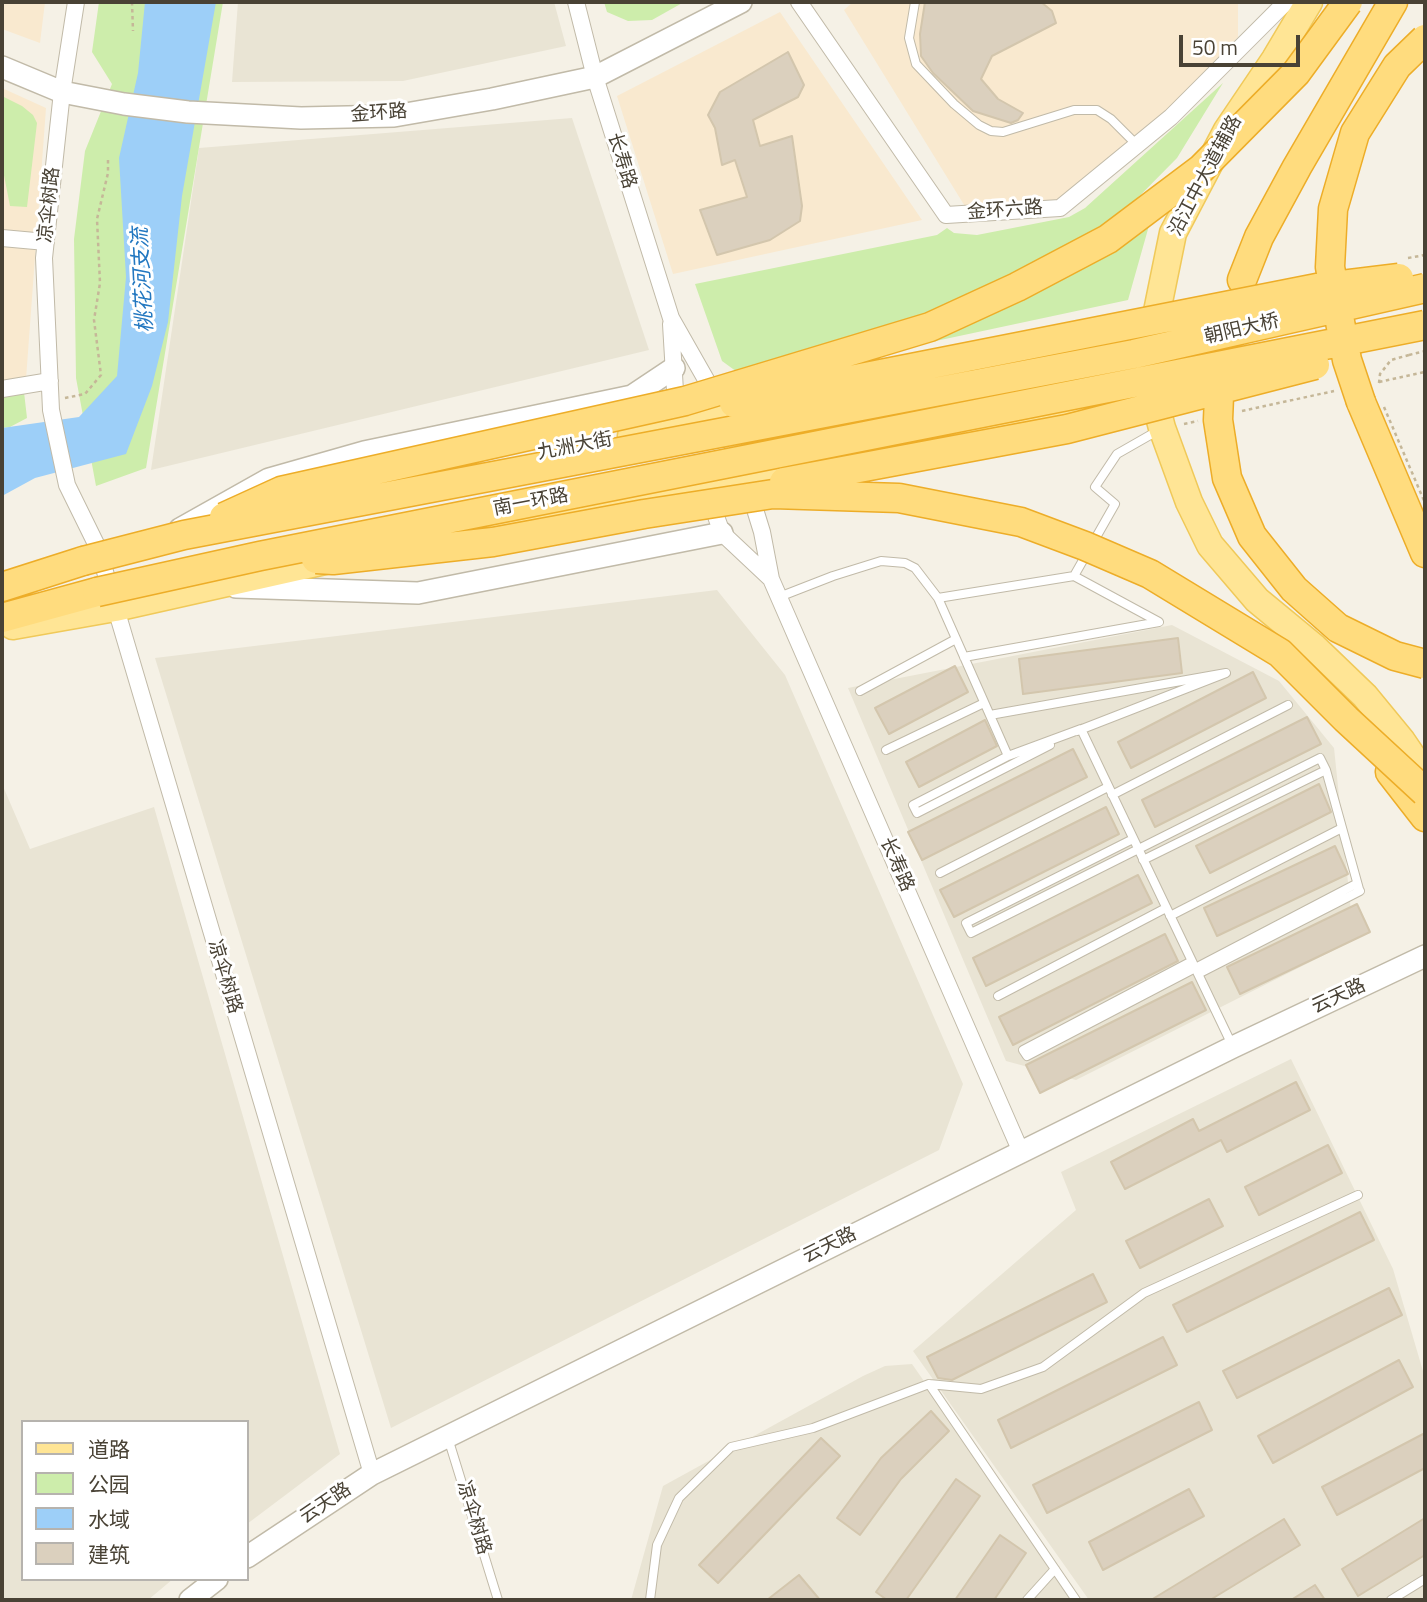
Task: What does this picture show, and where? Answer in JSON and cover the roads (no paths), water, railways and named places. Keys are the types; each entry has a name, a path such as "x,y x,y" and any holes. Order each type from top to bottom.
{"highway":[{"path":"182,533 281,491 685,401 930,327 1017,287 1108,239 1201,169 1296,73 1348,2"},
{"path":"1394,2 1259,237 1242,281 1221,365 1218,419 1227,478 1252,536 1294,589 1338,628 1395,656 1425,664"},
{"path":"1425,39 1397,66 1355,133 1333,209 1330,267 1347,360 1374,399 1425,553"},
{"path":"292,504 421,464 1317,288 1425,275"},
{"name":"朝阳大桥","path":"1059,369 1425,288"},
{"name":"朝阳大桥","path":"1063,397 1425,325"},
{"path":"412,543 496,536 1067,429 1425,337"},
{"name":"南一环路","path":"2,587 182,533 1059,369"},
{"name":"南一环路","path":"2,618 97,592 260,556 1063,397"},
{"path":"260,556 333,560 493,542 773,494 899,498 1021,522 1150,574 1280,653 1425,792"},
{"path":"1346,719 1425,817"}],"main road":[{"name":"沿江中大道辅路","path":"1309,2 1275,59 1227,130 1173,233 1152,336 1153,394 1161,428 1189,502 1210,545 1256,600 1314,647 1365,696 1402,741 1425,775"},
{"name":"九洲大街","path":"2,577 97,548 182,533 292,504 685,425 824,401 1152,336"},
{"path":"2,628 115,608 412,543 706,487 827,459 1153,394"}],"street":[{"name":"凉伞树路","path":"76,2 62,92 44,258 51,405 67,485 97,548 372,1474"},
{"name":"长寿路","path":"576,2 595,77 671,318 717,399 762,532 772,579 779,597 1021,1152"},
{"name":"金环路","path":"2,67 62,92 124,104 188,112 301,118 394,116 595,77 741,2"},
{"name":"金环六路","path":"799,2 946,215 1060,208 1171,117 1282,3"},
{"path":"2,237 46,242"},
{"name":"长寿路","path":"671,318 676,391 722,534 772,579"},
{"path":"182,533 269,479 364,452 632,396 674,368"},
{"path":"2,389 50,381"},
{"path":"206,587 418,593 722,534"},
{"name":"云天路","path":"248,1556 372,1474 1233,1047 1425,956"},
{"path":"190,1600 214,1581"}],"lane":[{"path":"915,2 909,38 916,64 954,104 979,125 991,131 1003,132 1074,110 1097,110 1111,119 1137,145"},
{"path":"1074,576 1115,504 1095,487 1117,454 1161,428"},
{"path":"779,597 881,561 905,563 915,568 937,598 1008,756"},
{"path":"937,598 1074,576 1159,622 964,657"},
{"path":"860,691 956,639"},
{"path":"990,715 1226,673 1008,756 913,805 917,813 1080,729"},
{"path":"886,750 984,703"},
{"path":"940,873 1288,705"},
{"path":"1080,729 1233,1047"},
{"path":"1133,839 966,923 971,933 1320,758 1326,770 1360,891 1195,967 1024,1049 1027,1056 1195,967"},
{"path":"1143,860 1326,770"},
{"path":"998,996 1342,828"},
{"path":"650,1600 657,1545 679,1498 731,1447 813,1428 929,1384 981,1389 1043,1367 1143,1293 1358,1195"},
{"path":"929,1384 1076,1600"},
{"name":"凉伞树路","path":"447,1436 498,1600"},
{"path":"1027,1600 1055,1569"},
{"path":"1391,1600 1425,1579"}],"water":[{"name":"桃花河支流","path":"145,2 216,2 182,196 168,322 152,386 126,454 35,478 2,496 2,428 79,417 117,376 126,277 119,158 138,73"}]}
